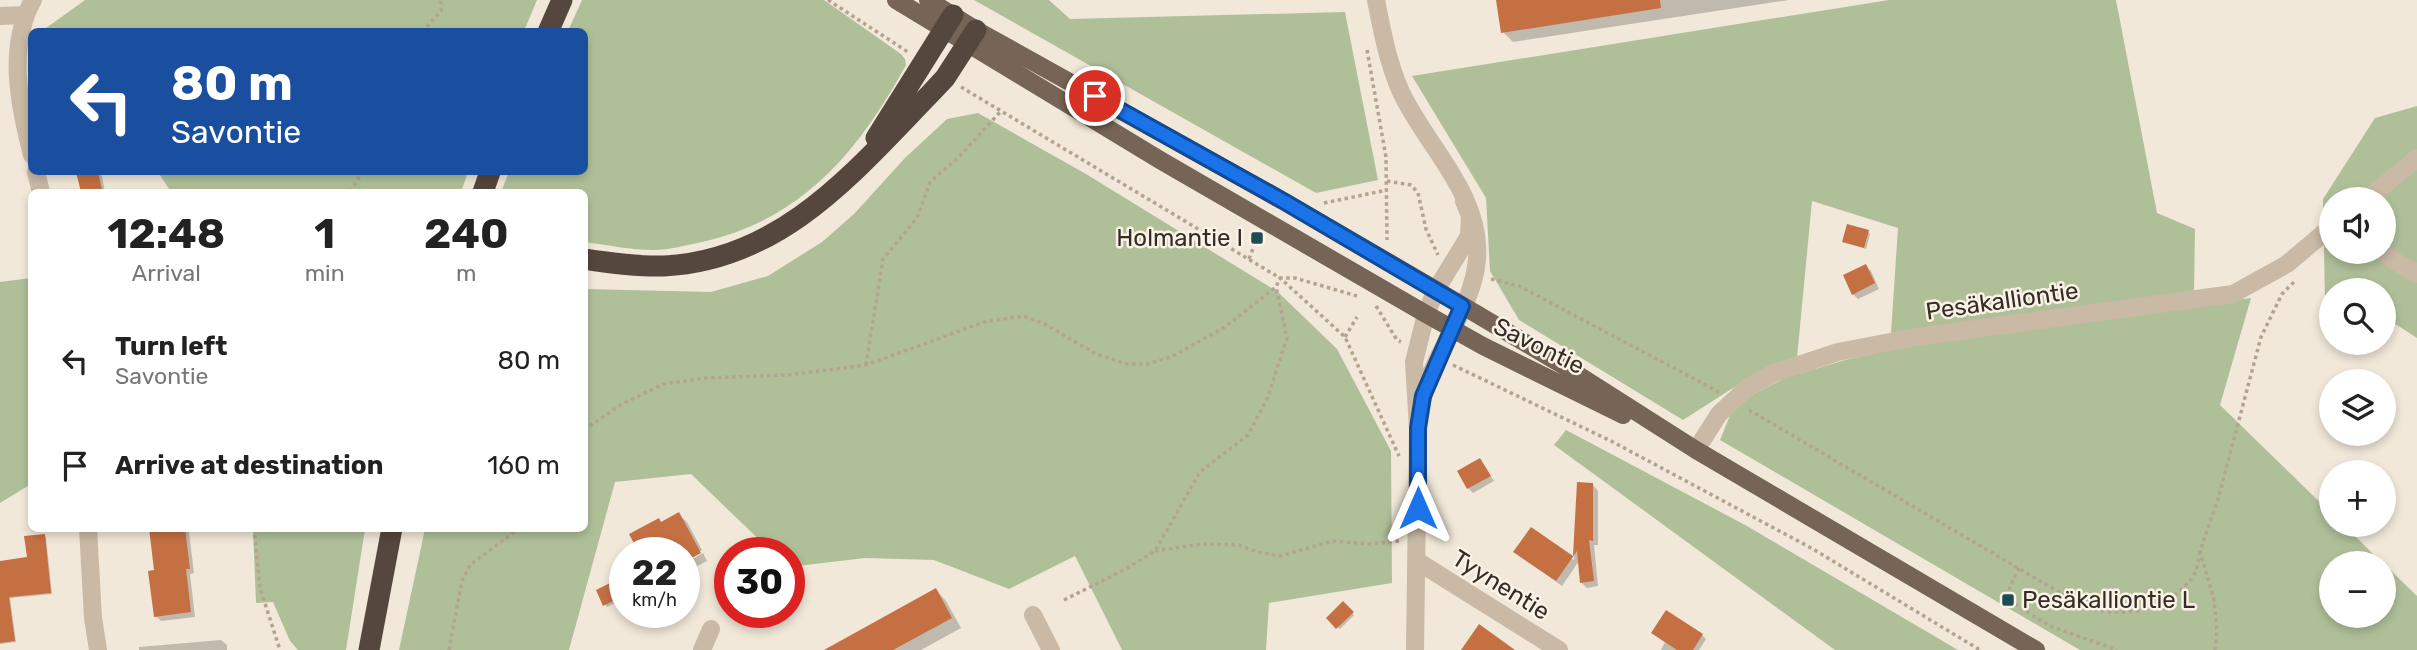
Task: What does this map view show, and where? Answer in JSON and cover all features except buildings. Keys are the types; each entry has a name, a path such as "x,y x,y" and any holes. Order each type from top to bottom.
{"highway":[{"path":"550,28 562,0"},
{"path":"856,169 948,22"},
{"path":"588,259 664,265 731,253 761,241 794,222 826,199 945,78 971,37"},
{"path":"369,650 391,532"}],"main road":[{"name":"Savontie","path":"896,0 948,22 1160,160 1452,329 1696,450"},
{"name":"Savontie","path":"928,0 948,22"},
{"name":"Savontie","path":"971,37 1285,202 1436,290 1696,450 2036,650"}],"street":[{"path":"1376,0 1385,44 1401,92 1449,169 1470,216 1468,236 1436,290 1416,348 1414,375 1418,428 1415,650"},
{"path":"0,16 29,8"},
{"path":"28,134 17,76 18,44 29,8"},
{"path":"2382,187 2417,158"},
{"path":"1418,428 1423,396 1474,275 1477,244 1475,230 1464,201"},
{"name":"Pesäkalliontie","path":"1696,450 1718,414 1748,387 1774,373 1838,352 1985,327 2233,294 2287,264 2319,237"},
{"path":"2396,263 2417,274"},
{"path":"88,532 93,618 98,650"},
{"name":"Tyynentie","path":"1417,561 1559,650"},
{"path":"1032,615 1051,650"},
{"path":"702,650 711,629"}],"path":[{"path":"426,28 441,11 441,0"},
{"path":"828,0 923,62"},
{"path":"1365,39 1386,158 1387,242"},
{"path":"945,78 1280,278 1345,337 1400,457"},
{"path":"866,365 883,258 917,218 930,182 958,158 1001,111"},
{"path":"1387,181 1411,185 1418,193 1426,229 1439,258 1452,264"},
{"path":"1320,205 1387,190"},
{"path":"1249,259 1257,238"},
{"path":"1474,275 1519,286 1733,401 2086,608 2123,614 2149,610 2168,600 2183,588 2195,572 2218,499 2261,337 2282,294 2298,277"},
{"path":"588,427 622,404 664,384 706,378 786,375 866,365 984,323 1024,316 1045,324 1096,354 1127,364 1147,364 1171,357 1225,327 1276,286 1280,278"},
{"path":"1280,278 1295,278 1360,298"},
{"path":"1155,551 1200,472 1248,435 1267,400 1287,338 1276,286"},
{"path":"1369,302 1377,307 1397,340 1416,348"},
{"path":"1345,337 1357,317"},
{"path":"1439,359 1613,442 1813,549 1980,650"},
{"path":"254,532 260,588 280,650"},
{"path":"449,650 462,581 470,565 515,532"},
{"path":"1064,600 1155,551 1200,544 1239,545 1280,556 1333,541 1369,544 1399,541"},
{"path":"2200,551 2214,600 2217,632 2215,650"},
{"path":"2019,568 2010,586 2008,600 2050,626 2117,650"}],"green space":[{"path":"85,0 537,0 525,28 46,28"},
{"path":"582,0 824,0 901,54 906,65 868,126 847,153 798,199 738,232 666,249 637,249 588,242 588,189 502,189 508,175 588,175 588,28 569,28"},
{"path":"974,0 1049,0 1070,19 1345,12 1378,180 1316,193"},
{"path":"1889,0 2116,0 2157,213 2195,229 2194,294 1891,333 1898,228 1812,201 1797,358 1761,370 1683,420 1519,320 1490,271 1486,198 1412,76"},
{"path":"2417,106 2417,338 2396,325 2396,278 2325,278 2324,264 2396,264 2396,187 2331,187 2375,118"},
{"path":"978,113 1086,174 1278,292 1337,349 1391,451 1392,583 1269,603 1266,650 1122,650 1075,556 1009,589 934,560 865,558 805,565 805,537 756,537 691,474 615,482 569,650 399,650 424,532 588,532 588,289 711,292 768,276 822,242 854,214 905,158 947,119"},
{"path":"160,175 467,175 462,189 169,189"},
{"path":"28,278 28,486 0,503 0,282"},
{"path":"2251,298 2220,405 2319,501 2319,537 2356,537 2370,551 2319,551 2319,628 2396,628 2396,576 2417,596 2417,650 2080,650 1720,440 1731,413 1752,395 1785,378 1845,360 1936,340"},
{"path":"1566,430 1747,526 1958,650 1835,650 1554,445"},
{"path":"253,532 365,532 346,650 298,650 290,641 273,602 256,603"}],"place":[{"name":"Holmantie I","path":"1257,238"},
{"name":"Pesäkalliontie L","path":"2008,600"}],"route":[{"path":"1095,96 1285,202 1462,306 1423,396 1418,428 1418,508"}]}
